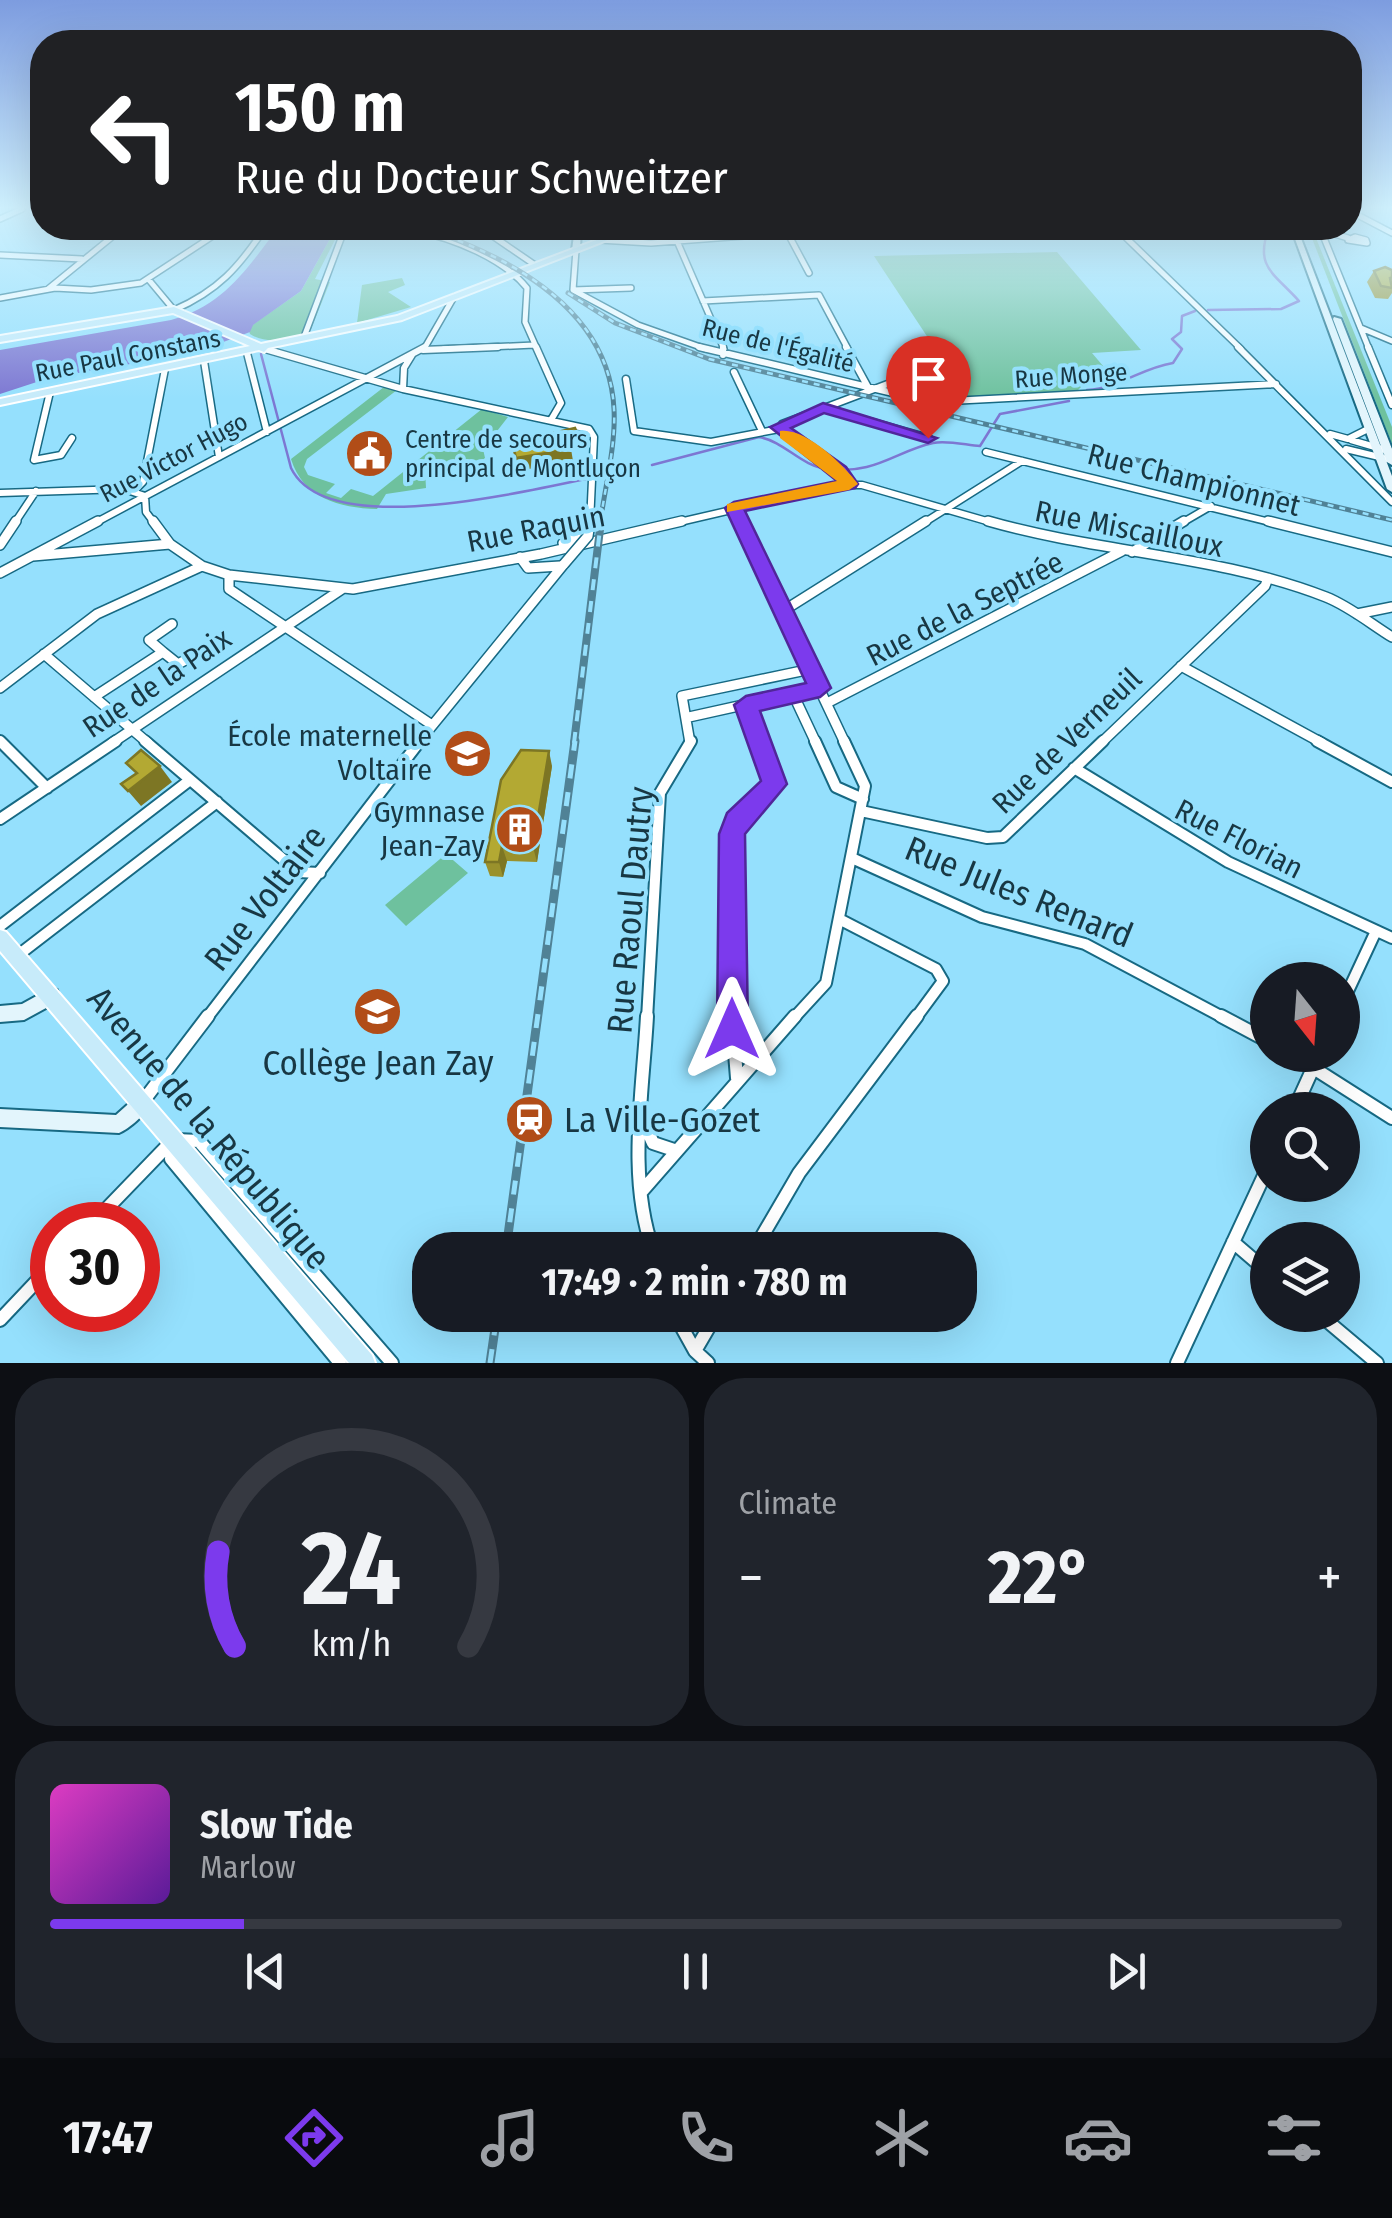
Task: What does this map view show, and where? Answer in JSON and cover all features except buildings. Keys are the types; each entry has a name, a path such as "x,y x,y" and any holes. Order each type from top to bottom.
{"main road":[{"path":"350,331 432,306 515,273"},
{"path":"1310,273 1368,429 1387,456"},
{"path":"1319,273 1387,456 1392,489"},
{"path":"0,339 185,312 243,343"},
{"name":"Rue Paul Constans","path":"0,402 224,356 243,343 350,331"},
{"name":"Rue Paul Constans","path":"243,343 265,350 278,349 350,331"},
{"name":"Avenue de la République","path":"0,938 364,1363"},
{"path":"0,1014 24,1012 51,996"},
{"path":"0,1118 119,1124 141,1104"}],"street":[{"path":"48,288 66,273"},
{"path":"0,298 48,288 91,290 149,280 160,273"},
{"path":"185,312 236,273"},
{"path":"309,335 331,273"},
{"path":"516,273 527,288 524,322 562,403 551,420"},
{"path":"574,273 572,288 630,288"},
{"path":"690,273 724,348 723,356"},
{"path":"1162,273 1326,432 1392,502"},
{"path":"1338,273 1392,405"},
{"path":"149,280 185,312"},
{"name":"Rue de l'Égalité","path":"572,288 638,324 723,356 869,389"},
{"path":"185,312 210,294"},
{"path":"703,301 819,295 869,389"},
{"path":"422,350 454,298"},
{"path":"432,306 444,308 443,316"},
{"path":"1360,328 1392,342"},
{"name":"Rue Paul Constans","path":"278,349 309,335"},
{"path":"243,343 271,429"},
{"path":"422,350 534,345"},
{"path":"278,349 404,389 589,428 594,437 590,507 581,532 572,541 521,552 520,557 523,565 537,570 564,564"},
{"name":"Rue Victor Hugo","path":"0,574 422,350"},
{"path":"404,389 404,368 412,355"},
{"path":"204,360 219,457"},
{"path":"779,429 782,424 935,366"},
{"path":"136,490 143,482 165,369"},
{"path":"734,372 762,430"},
{"path":"626,379 634,431 711,442 779,429 838,470 849,484"},
{"name":"Rue Monge","path":"869,389 964,403 1276,384"},
{"path":"31,471 50,392"},
{"path":"823,408 928,438"},
{"path":"1348,439 1368,429"},
{"path":"1326,432 1387,456"},
{"path":"34,460 61,455 72,438"},
{"path":"1338,445 1387,456"},
{"name":"Rue Championnet","path":"986,452 1392,552"},
{"path":"783,611 950,510 1022,461"},
{"name":"Rue Miscailloux","path":"849,484 1032,534 1268,578 1330,598 1392,637"},
{"name":"Rue Raquin","path":"170,544 202,566 229,575 342,588 520,557 849,484"},
{"path":"0,492 136,490 145,496 146,512 170,544"},
{"path":"0,545 36,491"},
{"name":"Rue de la Septrée","path":"827,703 1210,506"},
{"name":"Rue Voltaire","path":"141,1104 432,725 588,536 590,507"},
{"path":"642,1191 737,1078 826,983 862,805 864,776 734,508"},
{"path":"33,556 170,544"},
{"path":"0,564 22,562"},
{"path":"0,688 96,614 202,566"},
{"path":"229,575 228,589 432,725"},
{"name":"Rue de Verneuil","path":"862,805 996,840 1182,666 1265,586 1268,578"},
{"name":"Rue de la Paix","path":"0,819 342,588"},
{"path":"1357,614 1392,607"},
{"path":"172,624 149,640 178,664 206,649"},
{"path":"94,697 164,652"},
{"path":"44,654 298,872 320,873"},
{"path":"1182,666 1392,782"},
{"path":"811,669 682,696 689,718 820,688"},
{"path":"793,694 836,787 862,805"},
{"path":"737,1078 732,1029 732,834 736,821 774,784 746,705"},
{"name":"Rue Raoul Dautry","path":"646,1232 642,1220 642,1115 660,792 666,775 691,742 689,718"},
{"path":"0,742 47,788"},
{"name":"Rue Florian","path":"1074,768 1146,820 1281,890 1392,938"},
{"path":"0,926 190,780"},
{"path":"17,956 216,802"},
{"name":"Rue Jules Renard","path":"854,858 982,916 1085,944 1250,1031"},
{"path":"765,1232 799,1173 943,981 936,970 841,920"},
{"path":"1360,965 1376,931"},
{"path":"1333,1072 1392,1118"},
{"path":"642,1115 653,1143 674,1150"},
{"path":"173,1140 171,1159 340,1363"},
{"path":"113,1202 173,1140 199,1141 392,1363"},
{"path":"1177,1363 1251,1202"},
{"path":"1232,1242 1250,1257"},
{"path":"0,1320 30,1288"},
{"path":"685,1332 703,1360"},
{"path":"703,1360 711,1332"},
{"path":"1340,1332 1377,1363"}],"green space":[{"path":"311,273 318,273 315,279 330,282 311,329 281,340 265,340 250,334 248,328 301,291"},
{"path":"885,273 1075,273 1141,350 1092,353 1115,380 1086,382 1074,394 966,400 951,375 933,363 942,359"},
{"path":"1325,273 1330,273 1392,427 1392,444"},
{"path":"402,278 405,285 388,292 411,307 357,323 362,285"},
{"path":"384,387 397,390 307,459 304,467 308,475 335,484 326,493 341,498 351,489 373,496 482,409 508,417 483,449 485,458 478,463 425,470 426,488 386,494 377,509 336,503 313,492 291,459"},
{"path":"446,854 468,873 406,926 385,905"}],"shaded area":[{"path":"242,273 311,273 301,291 253,325 250,332 194,353 49,378 0,394 0,350 171,320 206,305"}],"waterway":[{"path":"1208,310 1281,309 1299,301 1272,273"},
{"path":"1087,390 1110,386 1173,363 1182,349 1172,339 1181,332 1182,316 1195,311"},
{"path":"261,354 291,468 313,491 350,503 395,507 446,504 625,471"},
{"path":"652,465 759,437 818,467 859,469 933,443 980,446 1000,414 1069,401"}],"railway":[{"path":"521,273 574,314 594,342 608,373 614,423 600,524"},
{"path":"568,293 615,323 709,359 1392,520"},
{"path":"574,743 601,521"},
{"path":"508,1232 575,741"},
{"path":"490,1363 495,1332"}],"slow traffic":[{"path":"734,508 849,484 836,468 786,434"}],"place":[{"name":"Centre de secours principal de Montluçon","path":"370,454"},
{"name":"École maternelle Voltaire","path":"467,753"},
{"name":"Gymnase Jean-Zay","path":"520,829"},
{"name":"Collège Jean Zay","path":"378,1011"},
{"name":"La Ville-Gozet","path":"529,1120"}],"route":[{"path":"732,1029 732,834 736,821 774,784 774,774 746,705 820,688 734,508 849,484 840,471 778,427 823,408 928,438"}]}
